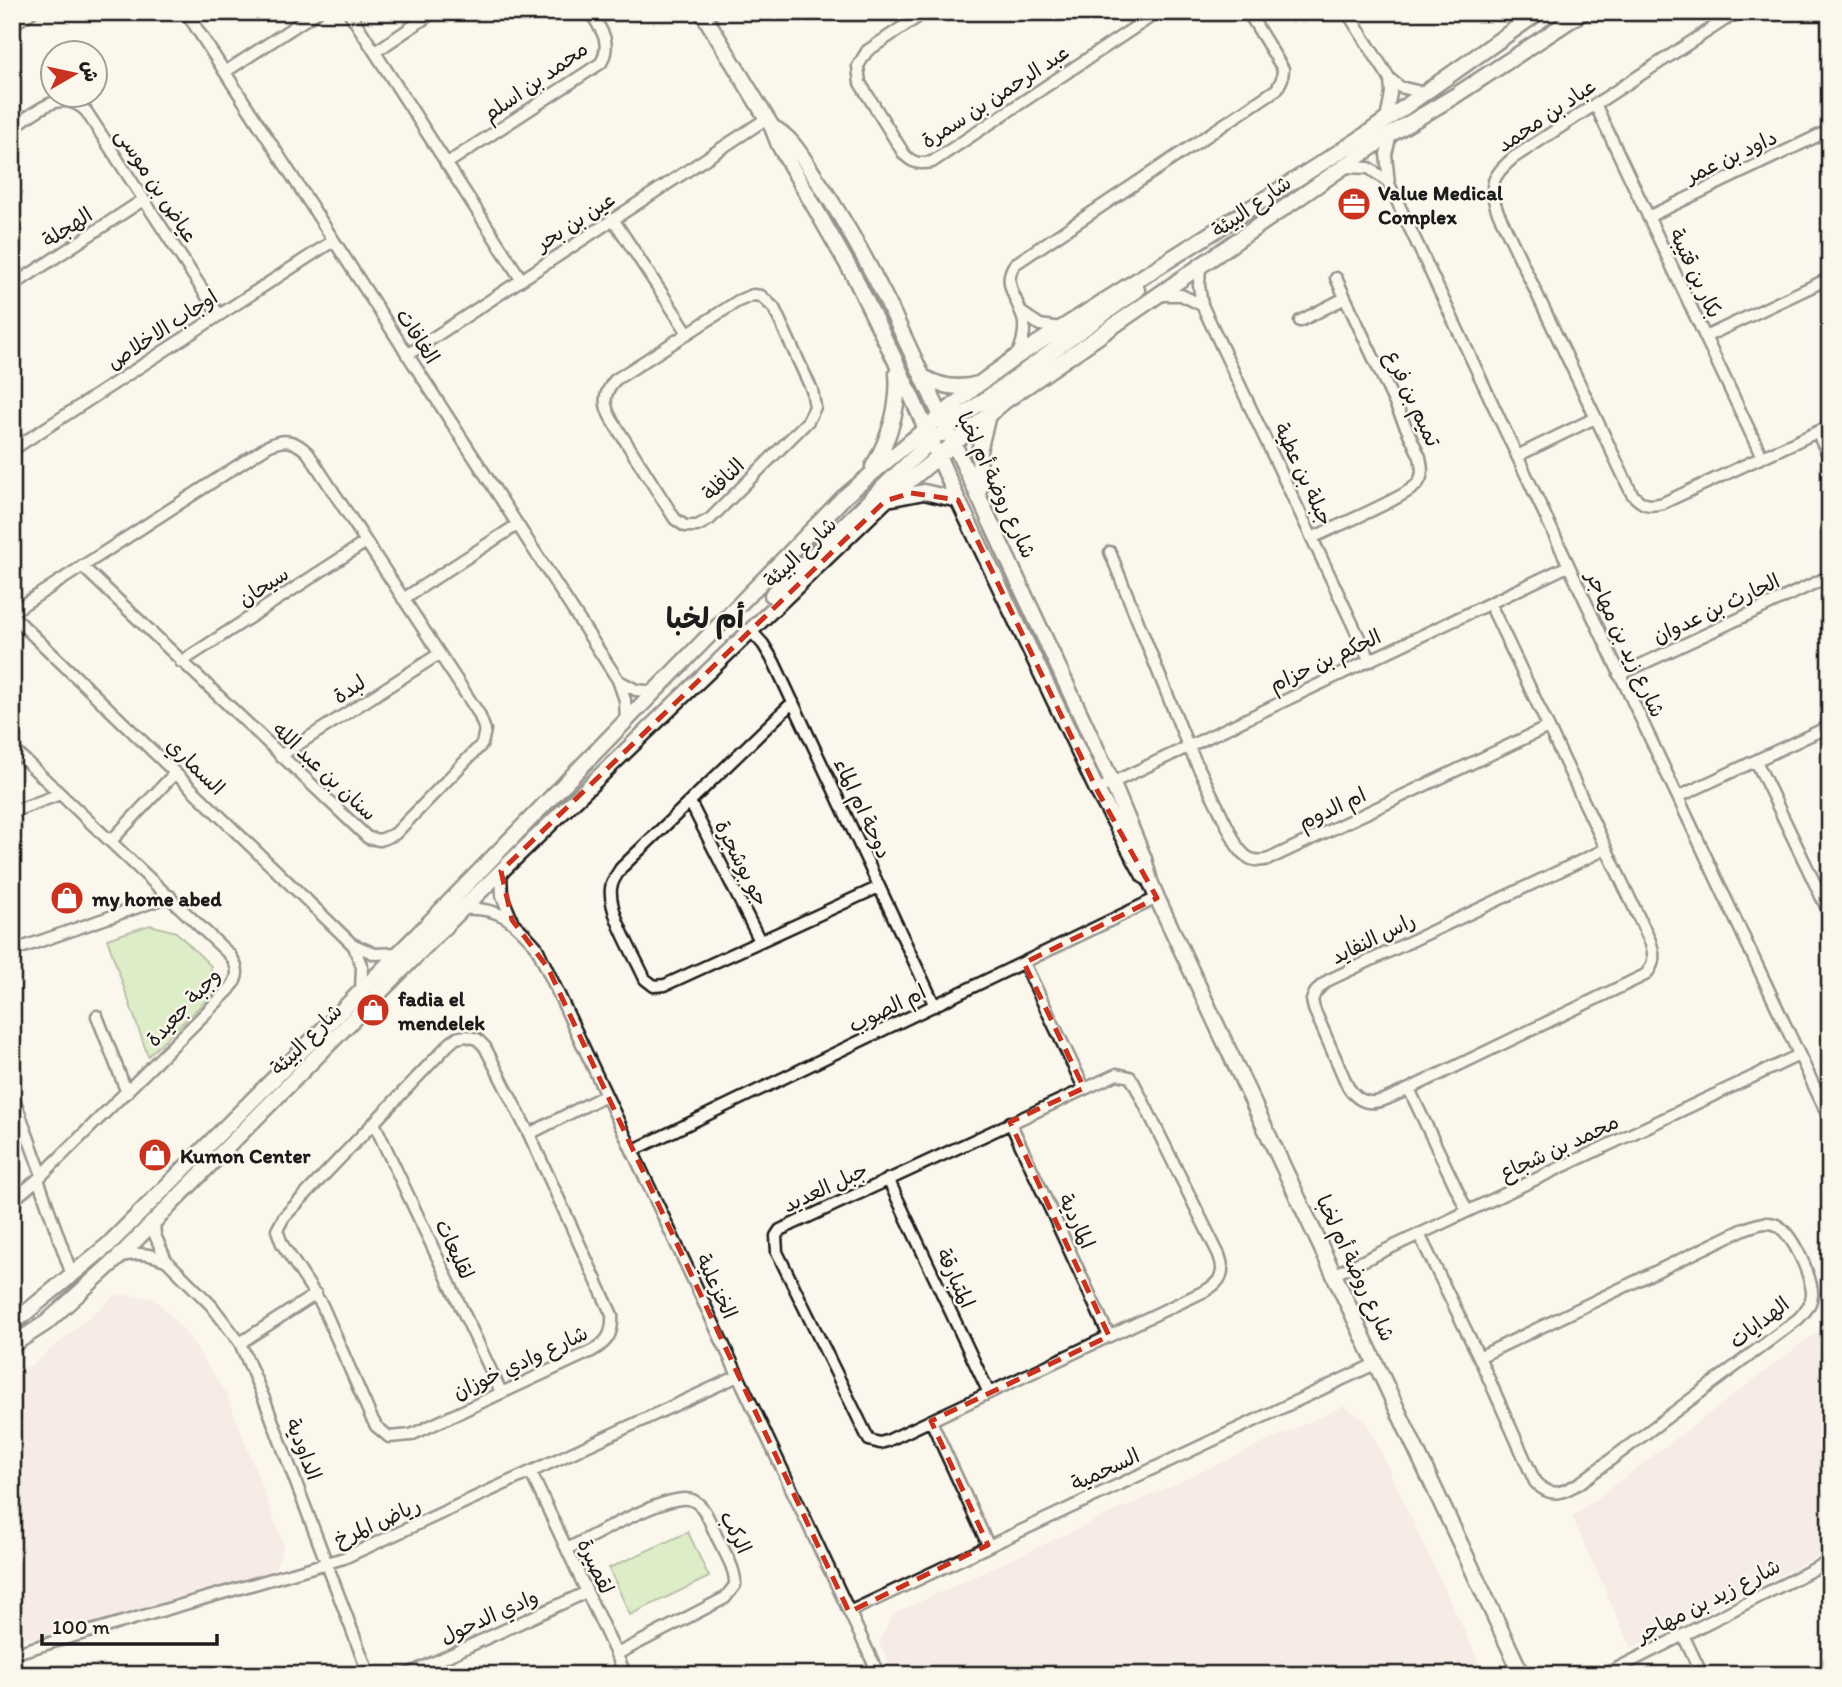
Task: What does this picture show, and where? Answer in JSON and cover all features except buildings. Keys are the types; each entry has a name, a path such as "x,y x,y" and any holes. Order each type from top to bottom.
{"street":[{"path":"12,25 32,12"},
{"name":"الغافات","path":"186,12 618,681 625,700 626,721"},
{"path":"225,72 317,12"},
{"path":"349,12 521,279"},
{"path":"375,52 434,12"},
{"name":"محمد بن اسلم","path":"446,164 601,63 607,42 590,12"},
{"name":"شارع روضة أم لخبا","path":"702,12 769,123 782,151 848,265 1097,790 1139,869 1150,881"},
{"name":"عبد الرحمن بن سمرة","path":"925,12 867,51 859,61 857,71 864,90 904,153 909,159 920,164 932,162 1158,12"},
{"path":"1016,357 1024,336 1022,313 1010,283 1015,264 1277,89 1283,69 1248,12"},
{"path":"1347,12 1390,79 1400,87 1426,93"},
{"name":"شارع البيئة","path":"12,1345 46,1323 120,1256 462,909 885,501 935,449 954,442 988,414 1344,167 1426,93 1539,12"},
{"name":"شارع البيئة","path":"12,1324 116,1237 361,992 864,479 925,428 944,421 979,384 1061,328 1388,128 1453,97 1583,12"},
{"name":"عباد بن محمد","path":"1737,12 1504,165 1496,174 1492,195 1632,494 1645,505 1663,502 1830,426"},
{"name":"شارع زيد بن مهاجر","path":"1390,79 1386,154 1389,184 1830,1120"},
{"name":"عياض بن موسى","path":"12,128 57,101 69,100 78,103 86,111 219,316"},
{"name":"بكار بن قتيبة","path":"1595,104 1762,457"},
{"name":"شارع روضة أم لخبا","path":"769,123 792,143 869,264 1112,782 1157,898 1522,1675"},
{"name":"عين بن بحر","path":"407,355 613,219 769,123"},
{"name":"داود بن عمر","path":"1648,216 1830,131"},
{"path":"1344,167 1370,168 1389,184"},
{"name":"الهجلة","path":"12,286 143,200"},
{"path":"613,219 688,333"},
{"name":"اوجاب الاخلاص","path":"12,450 333,241"},
{"path":"751,631 760,608 813,553 935,449 940,426 944,421 1008,381 1144,285 1161,266"},
{"name":"جبلة بن عطية","path":"1200,266 1202,305 1370,660"},
{"name":"تميم بن فرع","path":"1312,538 1409,491 1421,477 1423,467 1336,278"},
{"path":"1705,337 1830,278"},
{"path":"1158,295 1181,295 1202,305"},
{"name":"النافلة","path":"761,296 774,308 812,390 815,407 807,421 710,519 692,527 685,526 676,519 612,420 604,402 605,393 615,380 688,333 745,297 761,296"},
{"path":"1300,321 1345,298"},
{"path":"1022,313 1040,325 1061,328"},
{"path":"864,479 881,453 892,424 897,392 895,360"},
{"path":"923,377 951,387 979,384"},
{"path":"981,500 979,451 988,414"},
{"path":"1517,456 1595,418"},
{"path":"1817,432 1830,459"},
{"name":"سنان بن عبد الله","path":"12,614 82,566 279,441 290,440 308,453 479,714 485,737 478,751 395,834 380,840 368,838 82,566"},
{"path":"885,501 925,492 958,500"},
{"path":"403,599 517,525"},
{"name":"سيحان","path":"181,662 366,542"},
{"path":"1110,552 1188,746"},
{"name":"الحكم بن حزام","path":"1097,790 1568,566"},
{"name":"الحارث بن عدوان","path":"1619,675 1830,576"},
{"name":"راس النفايد","path":"1490,604 1548,727 1606,849 1650,942 1654,958 1651,968 1634,981 1409,1089 1374,1102 1354,1097 1314,1009 1312,1000 1321,986 1606,849"},
{"name":"السماري","path":"12,614 352,944 375,954 399,953"},
{"name":"دوحة ام الماء","path":"751,631 768,653 793,702 935,1006"},
{"name":"لبدة","path":"280,756 439,654"},
{"path":"618,681 636,690 656,692"},
{"name":"جو بوشجرة","path":"793,702 621,868 611,887 615,913 645,979 649,984 660,986 879,887"},
{"path":"1678,797 1830,726"},
{"name":"ام الدوم","path":"1188,746 1237,846 1248,859 1261,861 1548,727"},
{"name":"وجبة جعيدة","path":"12,748 170,896 230,955 238,970 238,977 229,990 127,1093 40,1177 12,1200"},
{"path":"1756,761 1830,915"},
{"path":"111,841 175,773"},
{"path":"12,812 60,794"},
{"name":"جو بوشجرة","path":"690,802 760,941"},
{"name":"الخزعلية","path":"501,871 502,896 512,920 536,946 879,1675"},
{"path":"12,951 170,896"},
{"name":"ام الصوب","path":"632,1151 1157,898"},
{"name":"الخزعلية","path":"462,909 488,910 512,920"},
{"name":"السماري","path":"352,944 362,967 361,992"},
{"path":"1024,963 1084,1088"},
{"path":"97,1016 127,1093"},
{"name":"شارع وادي خوزان","path":"466,1036 477,1039 485,1047 529,1134 612,1315 610,1337 602,1345 411,1435 389,1437 376,1426 316,1294 279,1237 279,1223 374,1123 456,1038 466,1036"},
{"name":"محمد بن شجاع","path":"1335,1274 1799,1055"},
{"name":"جبل العديد","path":"1117,1074 1130,1077 1219,1255 1223,1269 1219,1282 931,1421 880,1443 869,1440 795,1288 776,1244 776,1236 785,1226 1010,1122 1117,1074"},
{"path":"1409,1089 1467,1211"},
{"path":"12,1093 72,1275"},
{"path":"529,1134 606,1095"},
{"name":"الماردية","path":"1010,1122 1109,1336"},
{"name":"لقليعات","path":"374,1123 501,1392"},
{"name":"المتبارقة","path":"888,1179 989,1393"},
{"name":"الداودية","path":"154,1222 155,1235 166,1261 211,1306 240,1343 328,1563 369,1675"},
{"name":"الهدايات","path":"1419,1234 1479,1357 1535,1482 1548,1493 1563,1493 1798,1319 1810,1304 1812,1290 1808,1274 1788,1234 1773,1224 1761,1224 1742,1230 1479,1357"},
{"path":"120,1256 152,1254 166,1261"},
{"path":"240,1343 316,1294"},
{"name":"السحمية","path":"849,1612 1377,1363"},
{"name":"رياض المرخ","path":"12,1654 328,1563 366,1549 738,1376"},
{"path":"931,1421 988,1545"},
{"name":"لقصيرة","path":"531,1473 626,1675"},
{"name":"الركب","path":"567,1549 662,1503 684,1498 694,1500 703,1508 733,1571 735,1585 725,1598 617,1654"},
{"name":"شارع زيد بن مهاجر","path":"1604,1675 1830,1561"},
{"name":"وادي الدحول","path":"406,1675 587,1592"},
{"path":"1683,1635 1702,1675"},
{"path":"12,1666 15,1675"},
{"path":"1816,1675 1830,1668"}],"highlighted area":[{"path":"911,493 958,500 1097,790 1157,898 1024,963 1084,1088 1010,1122 1109,1336 931,1421 988,1545 849,1612 548,968 512,920 501,871 864,520 885,501"}],"shaded area":[{"path":"117,1294 154,1298 186,1333 227,1395 284,1545 275,1570 35,1640 15,1633 12,1624 12,1377 33,1364"},
{"path":"1830,1322 1830,1551 1631,1648 1572,1517"},
{"path":"1344,1406 1366,1421 1485,1675 894,1675 879,1643 893,1614"}],"green space":[{"path":"150,925 176,932 211,966 213,994 148,1056 107,939"},
{"path":"688,1532 709,1577 630,1615 609,1568"}],"place":[{"name":"Value Medical Complex","path":"1354,204"},
{"name":"my home abed","path":"67,898"},
{"name":"fadia el mendelek","path":"373,1010"},
{"name":"Kumon Center","path":"155,1155"}],"district":[{"name":"أم لخبا","path":"705,618"}]}
